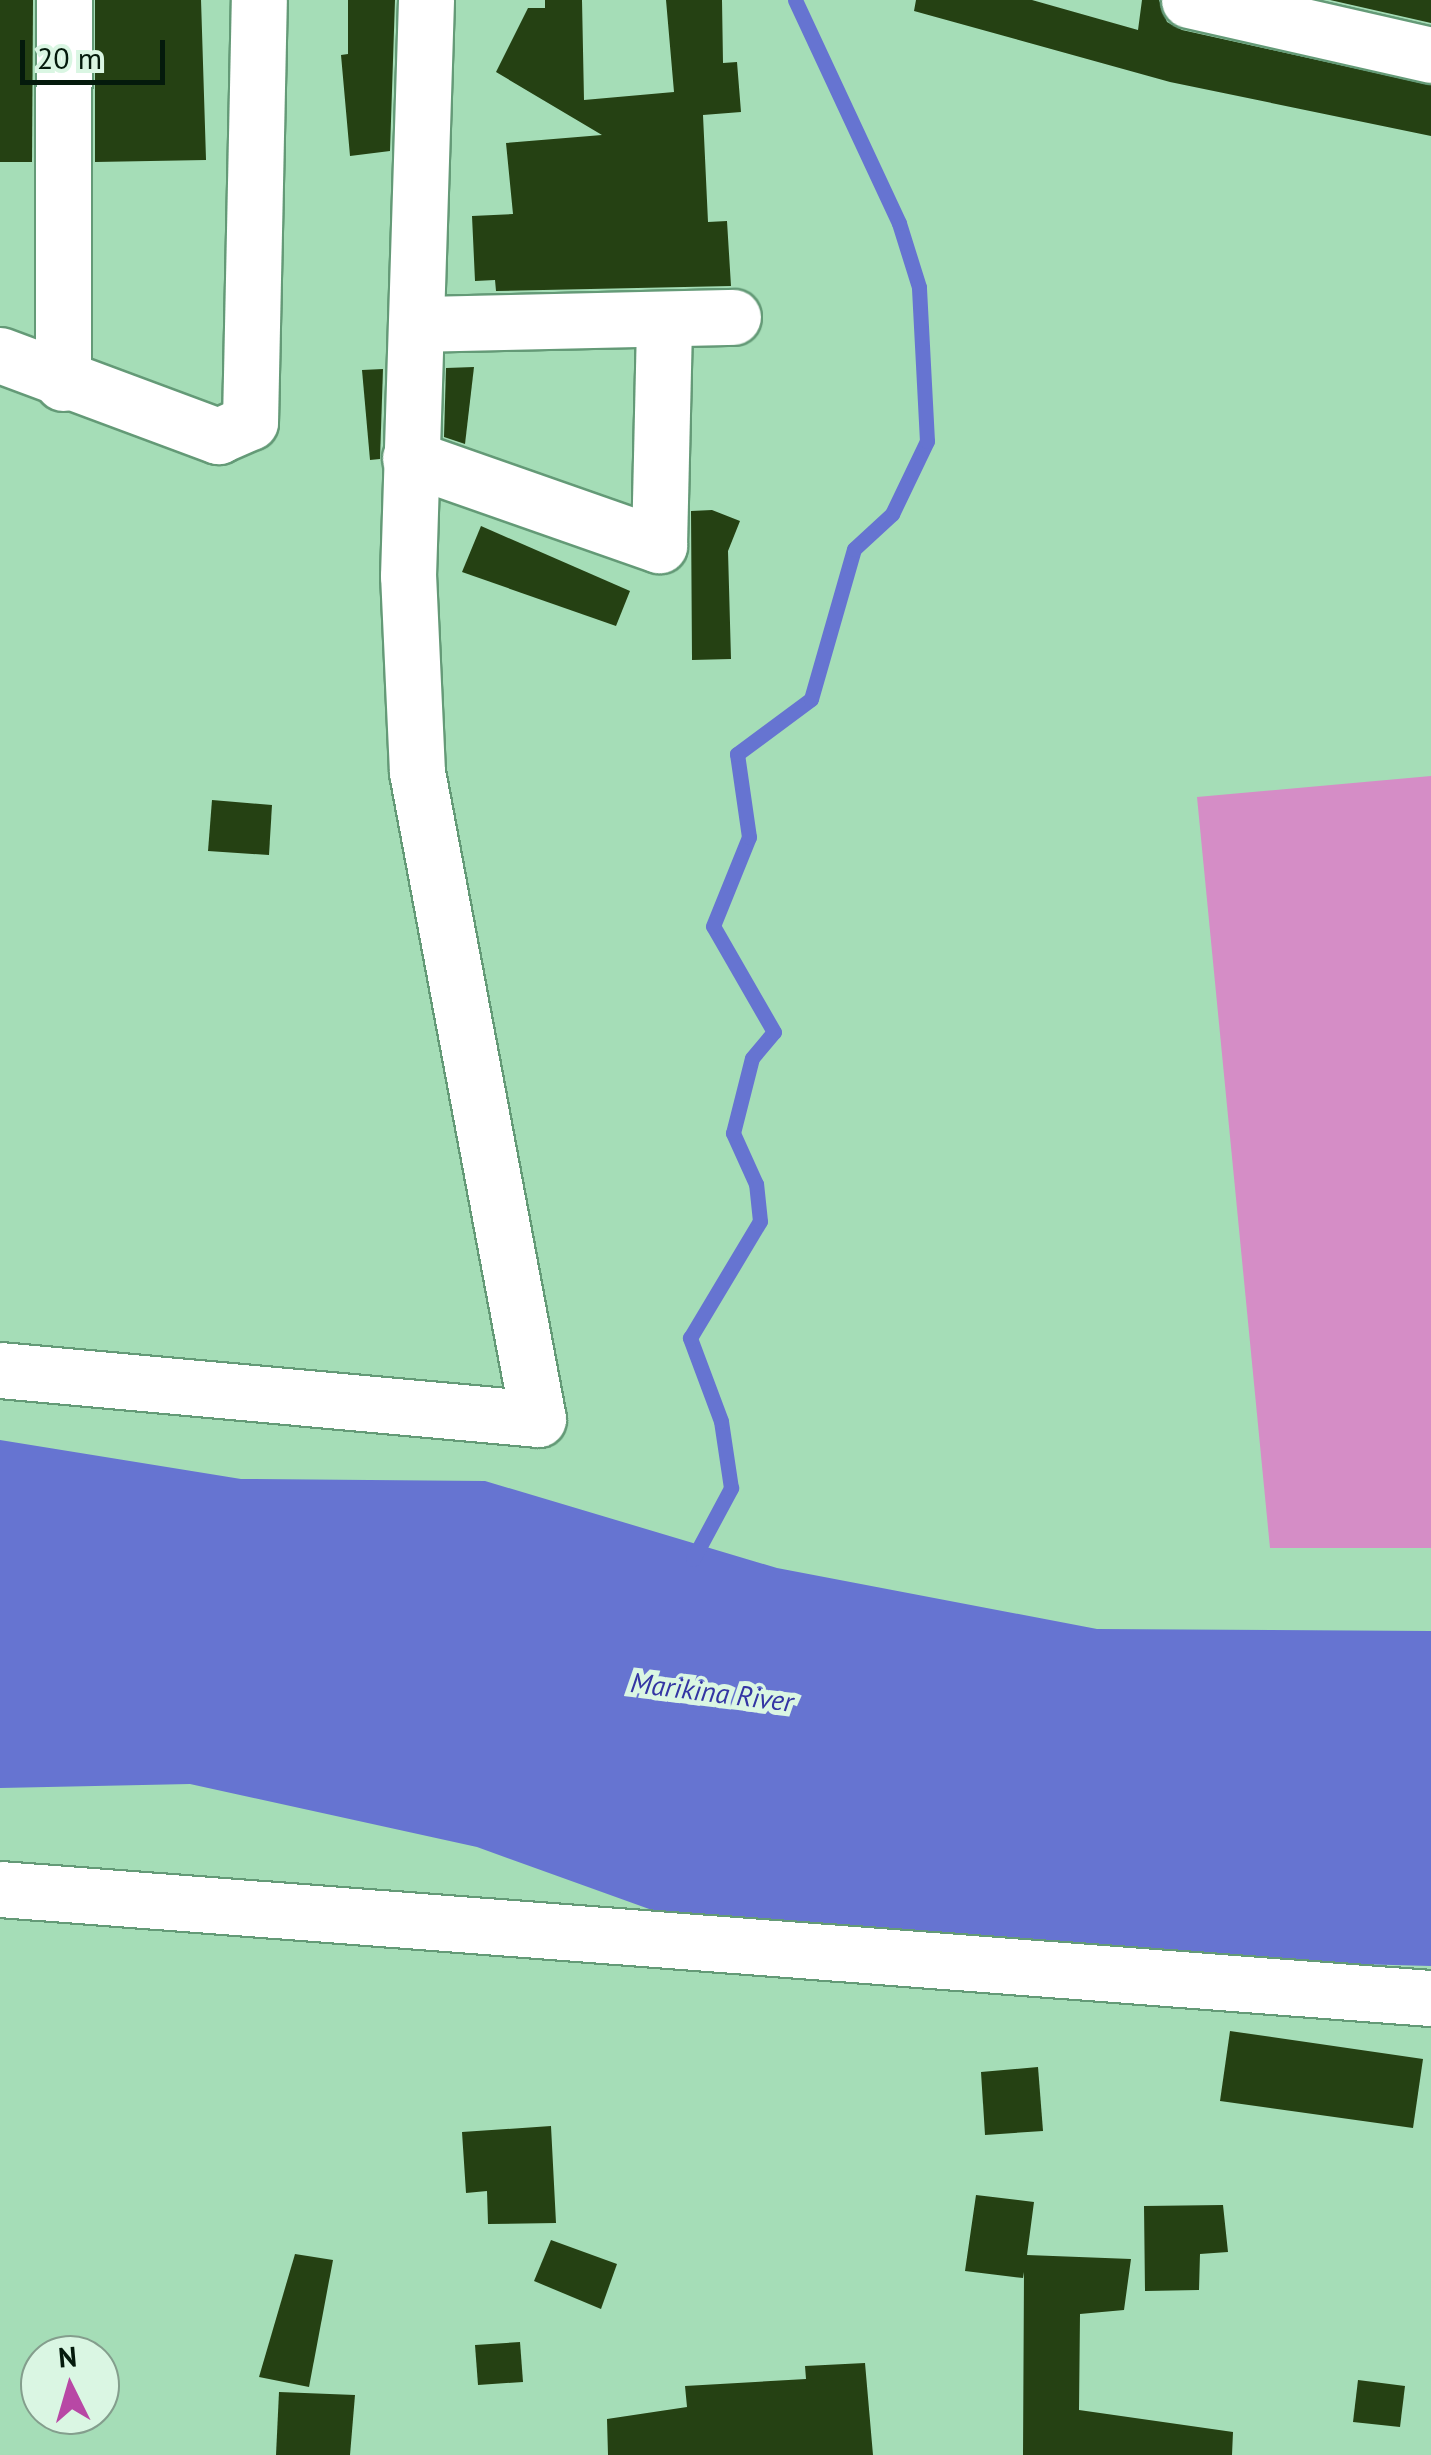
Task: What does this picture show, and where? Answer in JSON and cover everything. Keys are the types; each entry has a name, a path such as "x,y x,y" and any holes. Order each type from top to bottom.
{"street":[{"path":"63,383 64,0"},
{"path":"0,355 63,383 218,436 250,422 259,0"},
{"path":"0,1370 538,1419 417,772 410,458 418,324 426,0"},
{"path":"1189,0 1431,55"},
{"path":"418,324 664,321 733,316"},
{"path":"410,458 659,545 664,321"},
{"path":"0,1889 1431,1998"}],"shaded area":[{"path":"1431,776 1431,1548 1270,1548 1197,797"}],"water":[{"name":"Marikina River","path":"0,1440 241,1479 485,1481 777,1568 1097,1629 1431,1631 1431,1966 1050,1956 702,1928 477,1847 190,1784 0,1788"}],"building":[{"path":"0,0 33,0 32,162 0,162"},
{"path":"95,0 201,0 206,160 95,162"},
{"path":"348,0 395,0 390,151 350,156 341,55 348,54"},
{"path":"545,0 582,0 584,100 674,92 666,0 722,0 723,63 737,62 741,112 703,115 708,222 727,221 731,286 496,291 495,280 475,281 472,216 513,214 506,143 602,135 496,72 528,8 545,8"},
{"path":"916,0 1032,0 1138,30 1142,0 1159,0 1167,22 1182,30 1431,85 1431,136 1170,82 914,11"},
{"path":"1330,0 1431,0 1431,23"},
{"path":"474,367 465,444 444,437 446,368"},
{"path":"383,369 380,459 370,460 362,370"},
{"path":"712,510 740,521 728,551 731,659 692,660 691,511"},
{"path":"481,526 630,591 616,626 462,572"},
{"path":"212,800 272,805 269,855 208,851"},
{"path":"1230,2031 1423,2059 1413,2128 1220,2101"},
{"path":"1038,2067 1043,2131 985,2135 981,2072"},
{"path":"551,2126 556,2223 488,2224 487,2191 466,2193 462,2132"},
{"path":"976,2195 1034,2202 1027,2255 1131,2259 1124,2310 1080,2314 1079,2410 1233,2432 1232,2455 1023,2455 1024,2272 1023,2278 965,2271"},
{"path":"1223,2205 1228,2252 1200,2254 1199,2290 1145,2291 1144,2206"},
{"path":"551,2240 617,2264 601,2309 534,2281"},
{"path":"295,2254 333,2260 309,2387 259,2377"},
{"path":"520,2342 523,2382 478,2385 475,2345"},
{"path":"865,2363 873,2455 608,2455 607,2419 687,2407 685,2386 806,2379 805,2366"},
{"path":"1358,2380 1405,2386 1400,2427 1353,2422"},
{"path":"279,2392 355,2395 350,2455 276,2455"}],"waterway":[{"path":"693,1559 731,1488 721,1421 690,1338 760,1221 756,1184 733,1133 752,1058 774,1032 713,926 749,837 737,754 811,699 854,549 892,514 927,441 919,287 899,223 795,0"}]}
